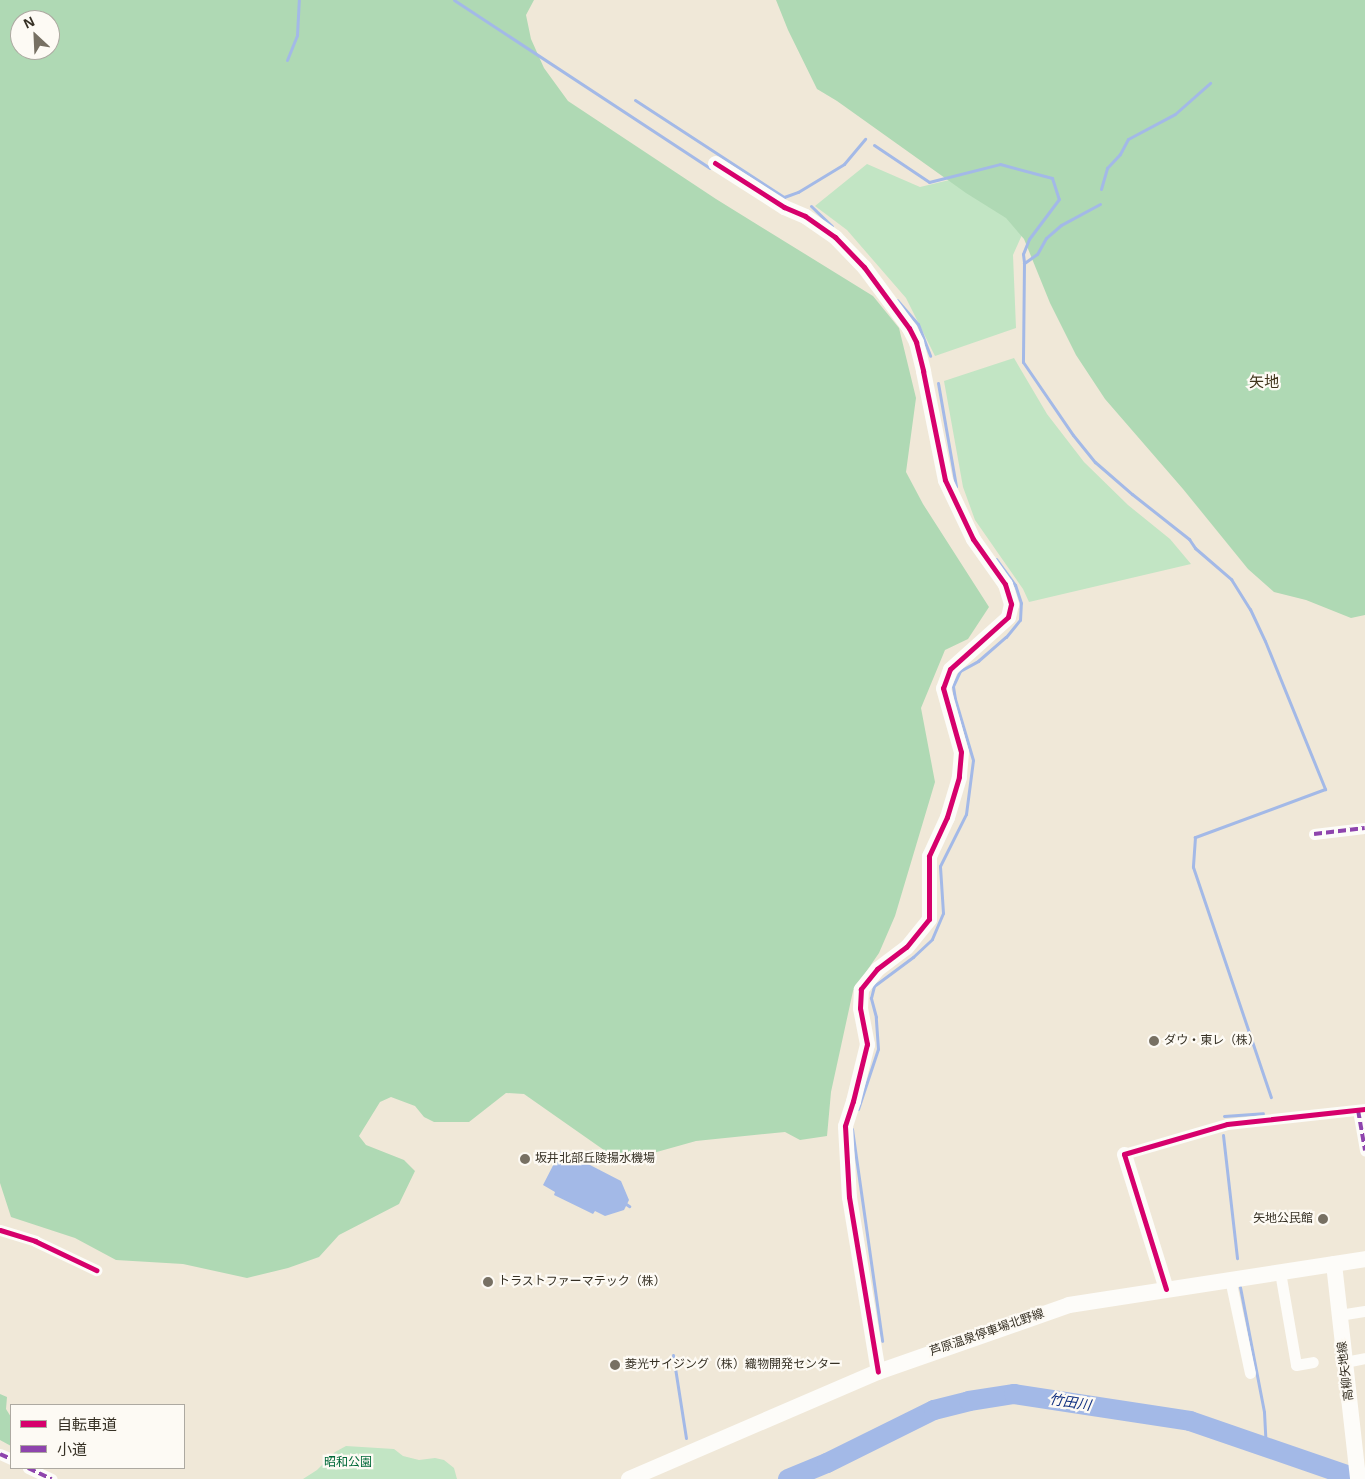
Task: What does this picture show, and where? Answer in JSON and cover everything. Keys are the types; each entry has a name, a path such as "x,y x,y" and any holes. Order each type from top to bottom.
{"main road":[{"name":"芦原温泉停車場北野線","path":"629,1479 878,1372 1069,1305 1365,1259"},
{"name":"高柳矢地線","path":"1334,1264 1358,1479"}],"street":[{"path":"715,163 784,207 805,216 835,238 864,267 909,328 916,342 945,480 973,539 1005,584 1011,604 1008,617 950,669 944,688 961,752 959,777 947,817 929,856 930,919 906,947 877,969 862,989 860,1008 867,1044 853,1101 844,1126 849,1197 878,1372"},
{"path":"1314,834 1365,828"},
{"path":"1166,1289 1124,1154 1227,1124 1362,1109 1365,1150"},
{"path":"0,1230 35,1241 96,1270"},
{"path":"1280,1272 1296,1365 1314,1362"},
{"path":"1230,1280 1250,1373"},
{"path":"1339,1316 1365,1311"},
{"path":"1345,1362 1365,1358"},
{"path":"30,1469 52,1479"}],"green space":[{"path":"0,0 534,0 526,15 531,39 544,68 568,101 716,199 873,296 899,328 916,398 906,472 923,504 989,607 968,639 945,650 921,708 935,782 895,916 879,953 853,991 831,1092 827,1136 800,1140 785,1132 696,1141 621,1162 524,1094 506,1093 469,1122 434,1122 424,1117 415,1106 391,1097 380,1102 359,1136 366,1145 404,1160 415,1171 399,1204 339,1235 319,1257 288,1268 247,1278 183,1264 116,1260 75,1238 11,1217 0,1183"},
{"path":"776,0 1365,0 1365,615 1351,618 1306,600 1274,592 1248,569 1183,489 1105,399 1076,355 1050,303 1024,239 1006,218 966,193 837,101 817,89 788,30"},
{"path":"867,164 920,187 958,178 1026,226 1013,255 1016,328 935,356 906,298 847,230 815,206"},
{"path":"1014,358 1047,414 1084,462 1128,505 1170,539 1191,564 1029,602 1023,589 975,520 963,487 944,381"},
{"path":"0,1394 7,1397 6,1409 10,1415 10,1445 0,1440"},
{"name":"昭和公園","path":"346,1446 394,1449 403,1456 419,1460 435,1458 444,1460 454,1468 457,1479 303,1479 317,1470 335,1452"}],"water":[{"path":"561,1150 621,1181 629,1200 624,1210 605,1216 595,1211 593,1214 554,1195 555,1192 543,1185"}],"waterway":[{"path":"287,60 297,35 299,0"},
{"path":"454,0 710,168"},
{"path":"1101,189 1107,168 1120,154 1128,139 1175,114 1210,83"},
{"path":"635,100 784,197 798,192 844,164 865,139"},
{"path":"874,145 929,182 1000,164 1052,178 1059,199 1029,239 1023,254 1024,262"},
{"path":"1100,204 1061,225 1046,238 1037,254 1024,263 1023,362 1073,435 1095,462 1189,539 1195,548 1231,579 1250,609 1265,641 1325,789 1195,837 1193,867 1271,1097"},
{"path":"811,206 832,226"},
{"path":"897,300 918,324 930,356"},
{"path":"938,383 956,486"},
{"path":"858,1109 878,1049 876,1017 871,998 874,986 913,957 932,939 943,913 940,866 966,814 973,760 953,686 960,671 978,661 1006,637 1020,620 1021,603 1015,585 996,559"},
{"path":"1224,1116 1263,1113"},
{"path":"852,1129 882,1341"},
{"path":"1223,1135 1237,1258"},
{"path":"1240,1287 1264,1412 1266,1447"},
{"path":"673,1355 686,1438"},
{"name":"竹田川","path":"788,1479 827,1463 934,1410 969,1401 1014,1394 1190,1421 1358,1479"}],"marked path":[{"path":"1314,834 1365,828"},
{"path":"1358,1110 1365,1150"},
{"path":"0,1454 10,1459"},
{"path":"30,1469 52,1479"}],"cycle path":[{"path":"715,163 784,207 805,216 835,237 864,267 909,328 916,342 923,371 945,480 973,539 1005,584 1011,604 1008,617 950,669 943,688 961,752 959,777 947,817 929,856 929,919 906,947 877,969 861,989 860,1008 867,1044 845,1126 849,1197 878,1372"},
{"path":"1166,1289 1124,1154 1227,1124 1365,1109"},
{"path":"0,1230 35,1241 96,1270"}],"place":[{"name":"ダウ・東レ（株）","path":"1154,1041"},
{"name":"坂井北部丘陵揚水機場","path":"525,1159"},
{"name":"矢地公民館","path":"1323,1219"},
{"name":"トラストファーマテック（株）","path":"488,1282"},
{"name":"菱光サイジング（株）織物開発センター","path":"615,1365"}],"district":[{"name":"矢地","path":"1264,382"}]}
